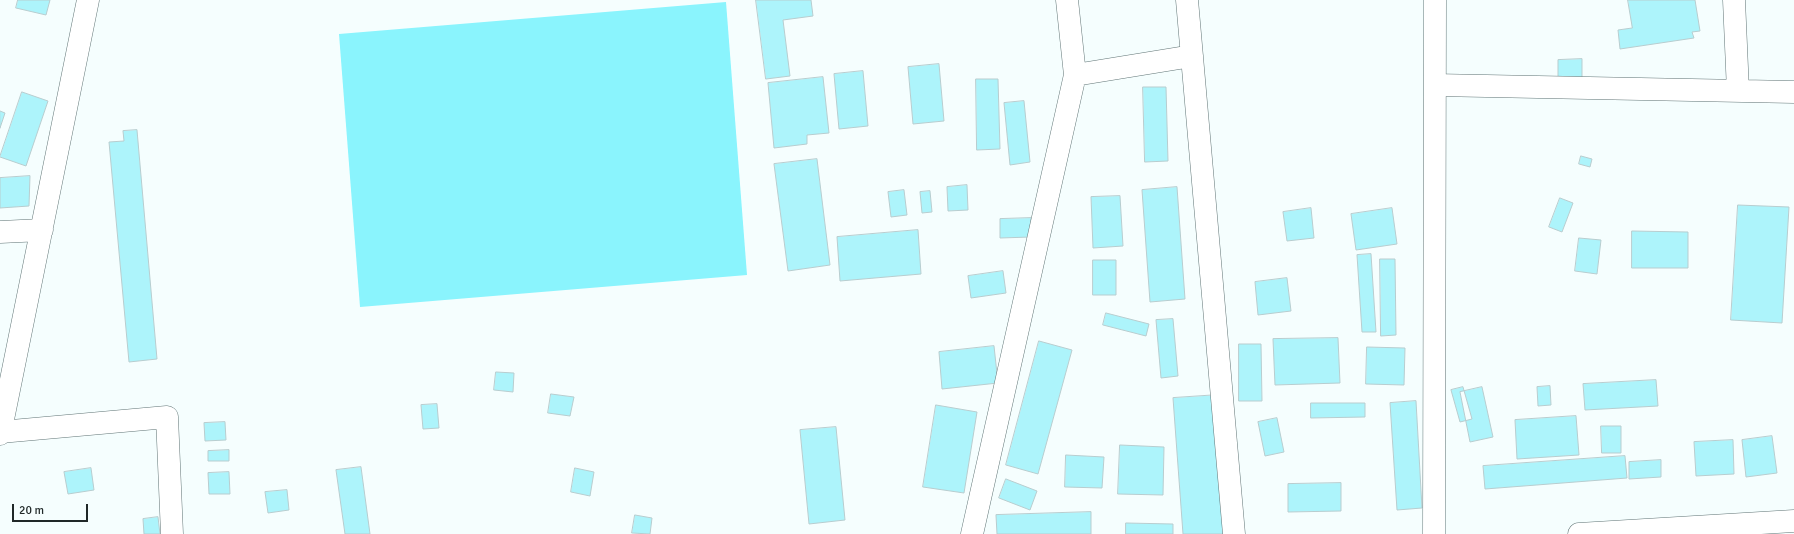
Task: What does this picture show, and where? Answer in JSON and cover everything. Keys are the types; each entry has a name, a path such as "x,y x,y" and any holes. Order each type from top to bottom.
{"street":[{"path":"88,0 0,432 168,416 172,534"},
{"path":"972,534 1075,75 1067,0"},
{"path":"1187,0 1234,534"},
{"path":"1434,534 1435,0"},
{"path":"1734,0 1738,91"},
{"path":"1075,75 1192,56"},
{"path":"1435,85 1794,92"},
{"path":"0,232 42,230"},
{"path":"1579,534 1617,533 1794,521"}],"shaded area":[{"path":"726,2 747,275 360,307 339,34"}],"building":[{"path":"18,0 50,0 46,15 16,8"},
{"path":"756,0 811,0 813,16 783,20 790,76 766,79"},
{"path":"1628,0 1695,0 1700,31 1692,32 1694,38 1620,49 1618,30 1632,28"},
{"path":"1582,59 1582,78 1558,79 1558,60"},
{"path":"939,64 944,121 913,124 908,67"},
{"path":"863,71 868,126 839,129 834,74"},
{"path":"823,77 829,133 807,135 807,144 774,148 768,83"},
{"path":"976,79 998,79 1000,149 977,150"},
{"path":"1143,87 1166,87 1168,161 1145,162"},
{"path":"22,92 48,101 26,166 0,157"},
{"path":"1024,101 1030,162 1010,165 1004,103"},
{"path":"0,111 5,113 0,128"},
{"path":"137,130 157,359 129,362 109,142 124,141 123,131"},
{"path":"1581,156 1592,159 1590,167 1579,164"},
{"path":"817,159 830,265 788,271 774,164"},
{"path":"30,176 29,206 0,208 0,178"},
{"path":"967,185 968,210 948,211 947,187"},
{"path":"1177,187 1185,299 1150,302 1142,190"},
{"path":"904,190 907,215 891,217 888,192"},
{"path":"930,191 932,212 922,213 920,192"},
{"path":"1120,196 1123,246 1093,248 1091,197"},
{"path":"1560,198 1573,203 1562,232 1549,227"},
{"path":"1738,205 1789,207 1782,323 1731,320"},
{"path":"1311,208 1314,238 1287,241 1283,212"},
{"path":"1392,208 1397,244 1356,250 1351,214"},
{"path":"1031,218 1031,237 1000,238 1000,219"},
{"path":"918,230 921,274 840,281 837,237"},
{"path":"1632,231 1688,232 1688,268 1632,268"},
{"path":"1579,238 1601,240 1597,274 1575,271"},
{"path":"1371,254 1376,332 1362,332 1357,255"},
{"path":"1380,259 1395,259 1396,335 1381,336"},
{"path":"1093,260 1116,260 1116,295 1093,295"},
{"path":"1003,271 1006,293 971,298 968,276"},
{"path":"1287,278 1291,311 1258,315 1255,282"},
{"path":"1106,313 1149,324 1146,336 1103,325"},
{"path":"1173,319 1178,376 1161,378 1156,320"},
{"path":"1338,338 1340,383 1275,385 1273,339"},
{"path":"1039,341 1072,350 1038,474 1006,465"},
{"path":"1239,344 1261,344 1262,401 1239,401"},
{"path":"994,346 998,383 942,389 939,352"},
{"path":"1367,347 1405,348 1404,385 1366,384"},
{"path":"496,372 514,373 513,392 494,390"},
{"path":"1656,380 1658,406 1585,410 1583,384"},
{"path":"1550,386 1551,405 1538,406 1537,387"},
{"path":"1463,387 1472,419 1460,422 1451,390"},
{"path":"1482,387 1493,437 1470,442 1460,392"},
{"path":"551,394 574,397 570,416 548,413"},
{"path":"1218,395 1227,534 1183,534 1173,398"},
{"path":"1416,401 1422,508 1397,510 1390,403"},
{"path":"1311,403 1365,403 1365,417 1311,418"},
{"path":"437,404 439,428 423,429 421,405"},
{"path":"936,405 977,412 964,493 923,487"},
{"path":"1576,416 1579,455 1517,459 1515,420"},
{"path":"1277,418 1284,452 1265,456 1258,422"},
{"path":"225,422 226,440 205,441 204,423"},
{"path":"1601,426 1621,426 1621,453 1602,453"},
{"path":"836,427 845,520 809,524 800,430"},
{"path":"1772,436 1777,473 1746,477 1742,440"},
{"path":"1733,440 1734,474 1696,476 1694,442"},
{"path":"1120,445 1164,447 1163,495 1118,494"},
{"path":"229,450 229,461 208,461 208,451"},
{"path":"1066,455 1104,457 1102,488 1065,487"},
{"path":"1625,456 1627,478 1485,489 1483,466"},
{"path":"1661,460 1661,477 1629,479 1629,462"},
{"path":"361,467 370,534 345,534 336,470"},
{"path":"91,468 94,490 68,494 64,472"},
{"path":"575,468 594,472 590,496 571,492"},
{"path":"229,472 230,494 209,494 208,473"},
{"path":"1006,479 1037,491 1030,510 999,498"},
{"path":"1341,483 1341,511 1288,512 1288,484"},
{"path":"287,490 289,510 268,513 265,492"},
{"path":"1091,512 1091,534 997,534 996,515"},
{"path":"635,515 652,518 650,534 632,533"},
{"path":"158,517 160,534 144,534 143,519"},
{"path":"1126,523 1173,524 1173,534 1126,534"}]}
